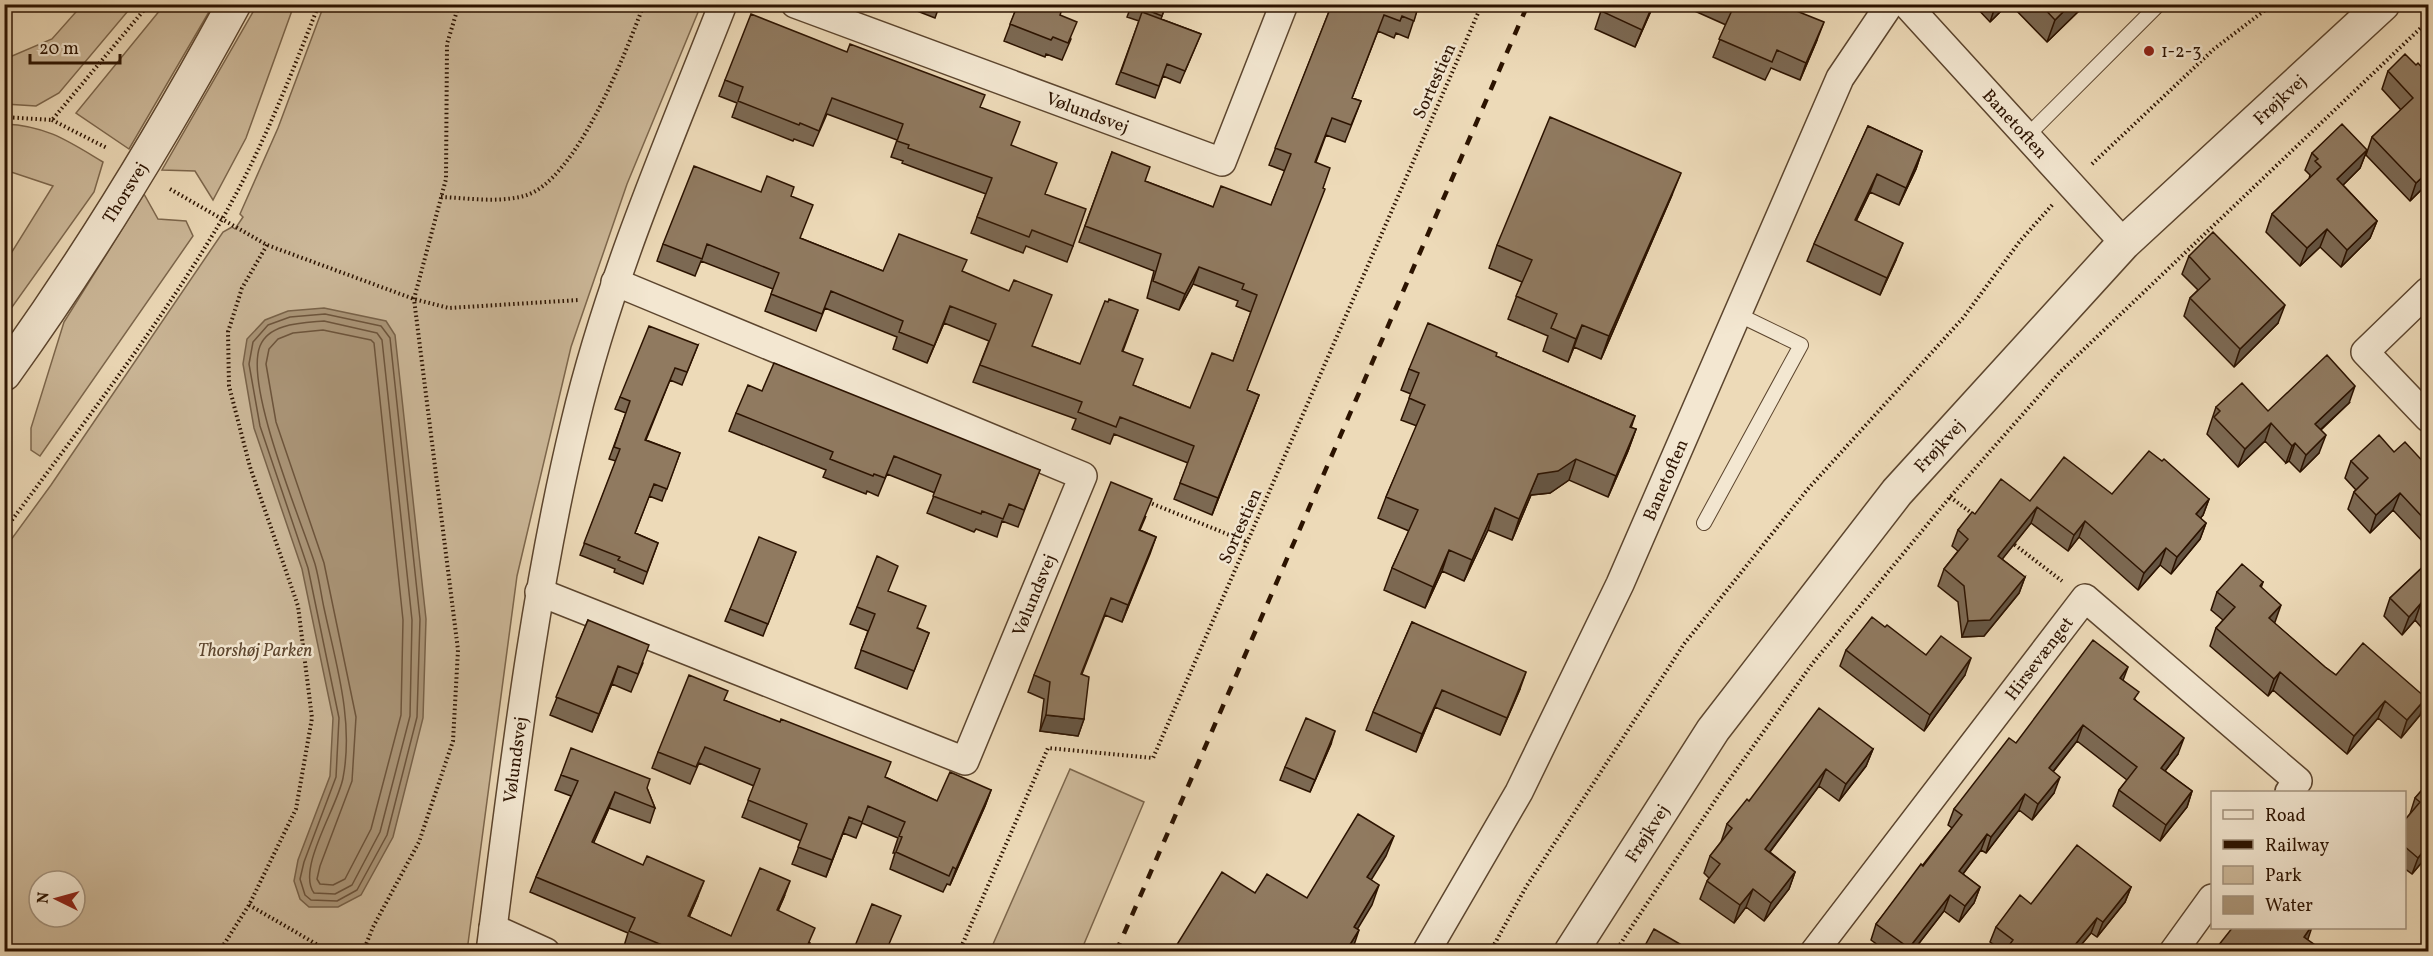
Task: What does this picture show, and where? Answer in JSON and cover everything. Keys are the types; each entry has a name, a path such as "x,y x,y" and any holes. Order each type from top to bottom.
{"street":[{"name":"Thorsvej","path":"4,374 67,284 188,89 234,4"},
{"name":"Vølundsvej","path":"546,951 491,940 539,592 575,421 613,290 723,4"},
{"name":"Vølundsvej","path":"795,4 1222,162 1284,4"},
{"name":"Banetoften","path":"1426,951 1519,792 1610,605 1840,78 1890,4"},
{"name":"Banetoften","path":"1906,4 2124,243"},
{"name":"Frøjkvej","path":"1571,951 1713,730 1897,492 2124,243 2383,4"},
{"name":"Vølundsvej","path":"539,592 965,761 1083,476 613,290"},
{"path":"2428,291 2364,352 2428,418"},
{"name":"Hirsevænget","path":"1814,951 2085,598 2298,781 2290,791"},
{"path":"2174,951 2211,899"}],"lane":[{"path":"2026,137 2159,4"},
{"path":"1704,523 1801,345 1737,314"}],"path":[{"path":"52,120 149,4"},
{"path":"4,531 171,303 222,219 277,110 319,4"},
{"path":"363,951 373,927 419,842 453,741 458,650 414,299 446,179 447,44 459,4"},
{"path":"441,197 501,200 526,196 549,182 576,148 620,66 644,4"},
{"name":"Sortestien","path":"959,951 1048,748 1153,758 1482,4"},
{"path":"1490,951 1526,887 1684,644 1807,490 1963,318 2020,241 2070,185 2214,49 2273,4"},
{"path":"1616,951 1724,787 1812,664 1950,497 2059,373 2428,21"},
{"path":"4,117 52,120 107,148"},
{"path":"170,189 267,245 414,299 450,308 613,290"},
{"path":"219,951 249,905 296,809 312,718 298,606 250,467 229,386 228,332 242,288 267,245"},
{"path":"1950,497 1977,517"},
{"path":"1138,498 1247,542"},
{"path":"2004,537 2085,598"},
{"path":"249,905 330,951"}],"green space":[{"path":"83,4 133,5 59,93 36,106 5,104 5,59 52,39"},
{"path":"165,4 213,5 129,149 76,113"},
{"path":"257,5 294,5 246,138 213,200 195,171 162,170"},
{"name":"Thorshøj Parken","path":"324,5 701,5 627,184 571,347 517,576 467,951 5,952 5,548 51,485 223,232 232,227 235,229 243,217 240,214 278,128"},
{"path":"5,124 45,131 68,141 103,162 94,192 5,317 5,263 53,186 5,170"},
{"path":"144,194 158,219 186,221 193,236 40,456 31,450 31,428 64,322"},
{"path":"1070,769 1144,802 1081,951 990,951"}],"water":[{"path":"324,308 386,321 395,335 426,619 423,718 393,837 361,895 338,907 309,907 300,899 294,881 298,860 330,776 333,718 302,569 254,428 243,364 247,339 265,320 288,311"}],"building":[{"path":"1018,4 1064,4 1060,15 1077,22 1068,43 1053,37 1051,40 1010,24"},
{"path":"1132,4 1166,4 1162,16"},
{"path":"1332,4 1419,4 1414,21 1402,16 1400,21 1384,15 1352,98 1361,101 1351,125 1332,118 1315,162 1330,168 1323,188 1325,189 1247,390 1259,395 1218,498 1180,483 1194,446 1120,417 1116,427 1078,412 1082,402 980,365 996,324 950,306 934,346 899,332 903,321 831,291 822,314 771,294 779,273 707,244 702,259 663,244 694,166 761,192 767,176 794,187 791,196 813,205 800,238 883,271 899,234 967,260 962,271 1009,291 1014,280 1052,295 1032,346 1080,364 1105,301 1108,302 1109,299 1138,310 1122,351 1143,359 1133,385 1190,408 1212,353 1233,361 1257,295 1242,289 1244,284 1199,267 1185,294 1153,281 1161,254 1085,226 1112,152 1150,167 1145,181 1213,207 1221,186 1271,205 1291,154 1275,148"},
{"path":"1604,4 1653,4 1642,30 1601,11"},
{"path":"1726,4 1796,4 1794,10 1824,22 1806,63 1777,50 1772,62 1719,39 1733,8"},
{"path":"2040,4 2071,4 2055,20"},
{"path":"1142,12 1201,34 1185,71 1167,64 1159,86 1121,72"},
{"path":"751,14 847,52 850,44 985,95 980,107 1020,122 1011,145 1057,163 1045,194 1086,209 1073,246 1032,230 1029,237 977,217 992,178 908,148 909,145 897,141 903,124 832,98 819,131 738,101 743,87 725,80"},
{"path":"2405,54 2428,74 2428,172 2416,183 2372,137 2413,98 2388,71"},
{"path":"1550,117 1681,173 1609,336 1582,325 1576,339 1551,328 1557,314 1516,296 1532,260 1497,245"},
{"path":"2342,124 2367,150 2337,179 2377,221 2347,250 2327,229 2307,248 2272,214 2321,167 2315,161 2318,159 2312,153"},
{"path":"1868,126 1922,151 1906,188 1877,174 1855,220 1903,243 1887,278 1814,244"},
{"path":"2213,232 2285,305 2240,349 2190,298 2210,279 2189,256"},
{"path":"1428,323 1497,353 1496,356 1635,416 1630,427 1636,429 1616,476 1576,459 1558,471 1538,474 1519,519 1495,508 1472,560 1449,550 1433,587 1392,568 1418,510 1386,497 1425,405 1409,398 1419,373 1409,369"},
{"path":"649,326 698,345 687,372 675,368 645,440 680,453 667,489 654,484 635,533 658,543 647,572 618,560 620,557 584,543 620,449 614,447 630,401 620,397"},
{"path":"2327,355 2355,386 2315,424 2326,435 2306,455 2295,443 2292,446 2271,423 2245,449 2214,417 2220,411 2216,407 2242,383 2268,411"},
{"path":"774,363 1040,470 1024,510 1009,504 1003,519 982,511 981,514 933,496 941,475 894,456 885,478 874,474 873,476 830,459 833,452 736,413 748,385 762,391"},
{"path":"2379,435 2394,452 2405,442 2428,467 2428,523 2400,493 2376,515 2354,492 2368,478 2351,461"},
{"path":"2149,451 2162,461 2164,459 2209,499 2196,514 2206,523 2177,557 2166,548 2144,573 2085,521 2074,535 2037,507 1998,556 2025,577 1990,620 1968,621 1964,586 1944,569 1968,539 1958,530 1972,512 1975,514 2001,479 2030,501 2064,457 2112,494"},
{"path":"1111,482 1152,499 1139,530 1156,537 1128,605 1111,598 1081,674 1089,677 1084,719 1046,715 1050,682 1034,675"},
{"path":"759,537 796,552 768,624 730,609"},
{"path":"877,556 898,566 888,591 926,606 917,628 929,633 914,671 861,650 875,614 857,607"},
{"path":"2428,562 2428,610 2421,603 2409,617 2390,598"},
{"path":"2242,564 2263,582 2260,586 2281,605 2269,618 2325,667 2336,675 2363,643 2426,698 2407,720 2385,701 2354,736 2280,672 2274,679 2216,628 2235,607 2217,592"},
{"path":"1872,617 1885,627 1887,625 1926,655 1941,636 1971,658 1930,715 1846,650"},
{"path":"588,620 649,645 638,674 618,666 599,714 556,697"},
{"path":"1412,622 1526,672 1507,718 1442,690 1422,734 1373,712"},
{"path":"2093,640 2128,667 2120,678 2139,692 2134,699 2184,738 2161,768 2192,791 2166,825 2119,790 2137,767 2083,725 2049,768 2060,777 2038,804 2025,794 1991,837 1987,834 1959,871 1980,887 1965,906 1950,895 1909,948 1876,924 1921,864 1923,866 1962,815 1954,809 2009,738 2016,743"},
{"path":"689,675 728,691 724,700 780,722 781,719 891,762 885,777 937,801 950,772 991,790 956,869 953,867 949,876 896,852 905,822 868,806 862,822 849,817 832,860 798,847 807,824 748,800 760,769 705,747 696,767 658,752"},
{"path":"1819,708 1873,749 1846,784 1826,769 1765,849 1795,872 1771,903 1753,889 1740,905 1707,881 1720,864 1710,856 1732,828 1727,824 1747,799 1749,801"},
{"path":"1306,718 1335,731 1315,780 1285,767"},
{"path":"571,748 650,779 647,788 655,808 615,792 592,842 643,865 647,856 704,881 688,916 731,936 760,868 790,881 777,910 815,928 805,951 791,945 788,951 676,951 629,931 635,918 536,877 578,781 561,775"},
{"path":"2428,783 2428,845 2418,858 2406,848 2406,819 2420,802 2415,798"},
{"path":"1358,814 1394,836 1367,877 1379,885 1354,927 1359,930 1346,951 1173,951 1222,872 1255,893 1267,874 1307,898"},
{"path":"2077,845 2131,887 2103,922 2097,918 2070,951 2005,951 2013,940 1996,927 2020,895 2031,904"},
{"path":"872,904 901,916 886,951 853,951"},
{"path":"1654,929 1692,951 1642,951"},
{"path":"2231,929 2310,929 2304,937 2315,945 2310,951 2214,951"}],"railway":[{"path":"1116,952 1528,4"}],"place":[{"name":"1-2-3","path":"2149,51"}]}
